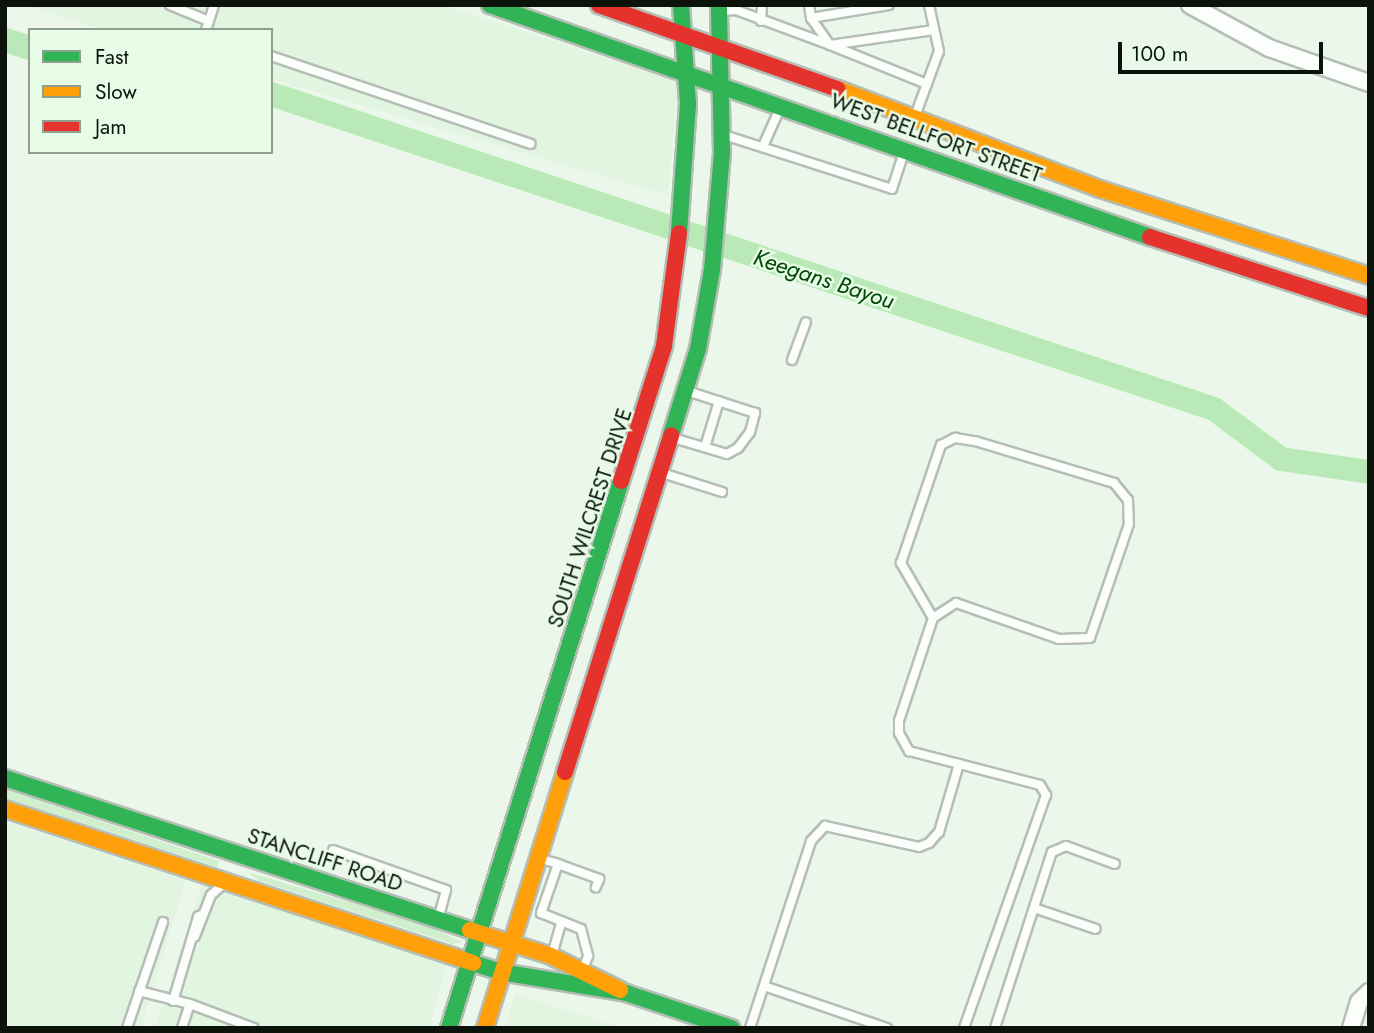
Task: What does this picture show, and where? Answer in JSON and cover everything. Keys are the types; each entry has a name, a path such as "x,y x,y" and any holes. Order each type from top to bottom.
{"main road":[{"name":"WEST BELLFORT STREET","path":"490,5 782,104 1204,254 1369,308"},
{"name":"WEST BELLFORT STREET","path":"599,5 897,110 914,121 1369,276"},
{"name":"SOUTH WILCREST DRIVE","path":"449,1028 640,433 664,346 678,260 684,196 686,73 681,5"},
{"path":"485,1028 687,391 712,270 722,134 723,84 719,8"},
{"path":"905,149 914,121"},
{"path":"1204,254 1211,224"},
{"path":"640,433 673,440"},
{"path":"542,740 572,750"},
{"name":"STANCLIFF ROAD","path":"5,778 479,932 583,969 626,993"},
{"name":"STANCLIFF ROAD","path":"5,808 501,972 626,993 732,1028"}],"street":[{"path":"1190,5 1269,48 1369,83"},
{"path":"227,881 236,853"},
{"path":"1351,1028 1359,1002 1369,992"}],"lane":[{"path":"170,5 207,25 214,5"},
{"path":"761,21 762,5"},
{"path":"809,5 811,18 830,45"},
{"path":"811,18 889,5"},
{"path":"914,121 939,51 929,5"},
{"path":"719,8 736,10 927,84"},
{"path":"830,45 934,30"},
{"path":"273,57 531,144"},
{"path":"764,144 782,104"},
{"path":"722,134 764,144 892,189 905,149"},
{"path":"792,360 806,322"},
{"path":"673,440 727,454 738,448 750,432 755,413 687,391"},
{"path":"705,447 719,401"},
{"path":"933,618 901,563 941,445 955,438 975,441 1114,483 1128,500 1129,524 1090,638 1059,639 956,603 933,618 899,721 899,733 909,751 1040,785 1046,795 964,1028"},
{"path":"662,472 722,492"},
{"path":"750,1028 811,841 824,826 919,847 929,843 939,832 959,764"},
{"path":"995,1028 1034,908 1058,847 1115,864"},
{"path":"333,850 446,890 438,919"},
{"path":"538,858 599,879 596,887"},
{"path":"541,913 553,891 558,864"},
{"path":"173,1001 211,895 227,881"},
{"path":"522,906 582,926 588,956 583,969"},
{"path":"1034,908 1096,929"},
{"path":"551,957 562,920"},
{"path":"127,1028 163,922"},
{"path":"764,986 887,1028"},
{"path":"139,992 190,1004 254,1028"},
{"path":"182,1028 190,1004"},
{"path":"850,1028 854,1016"}],"shaded area":[{"path":"24,5 443,5 678,82 668,195 273,80 273,28 99,28"},
{"path":"5,789 219,861 217,867 5,798"},
{"path":"5,822 186,880 141,1028 5,1028"},
{"path":"248,872 425,925 462,942 453,944 259,881"},
{"path":"202,884 447,964 429,1028 155,1028"},
{"path":"515,994 623,1028 505,1028"}],"waterway":[{"name":"Keegans Bayou","path":"5,40 28,47"},
{"name":"Keegans Bayou","path":"273,95 1214,409 1281,459 1369,472"}],"traffic: fast":[{"path":"490,5 1150,237"},
{"path":"679,233 688,103 681,5"},
{"path":"671,435 698,349 712,270 722,153 719,5"},
{"path":"449,1028 621,481"},
{"path":"5,778 470,930"},
{"path":"473,963 501,972 626,993 731,1028"}],"traffic: slow":[{"path":"838,89 1100,189 1369,276"},
{"path":"485,1028 565,772"},
{"path":"5,809 473,963"},
{"path":"470,930 551,956 620,990"}],"traffic: jam":[{"path":"599,5 838,89"},
{"path":"621,481 664,346 679,233"},
{"path":"1150,237 1369,308"},
{"path":"565,772 671,435"}]}
